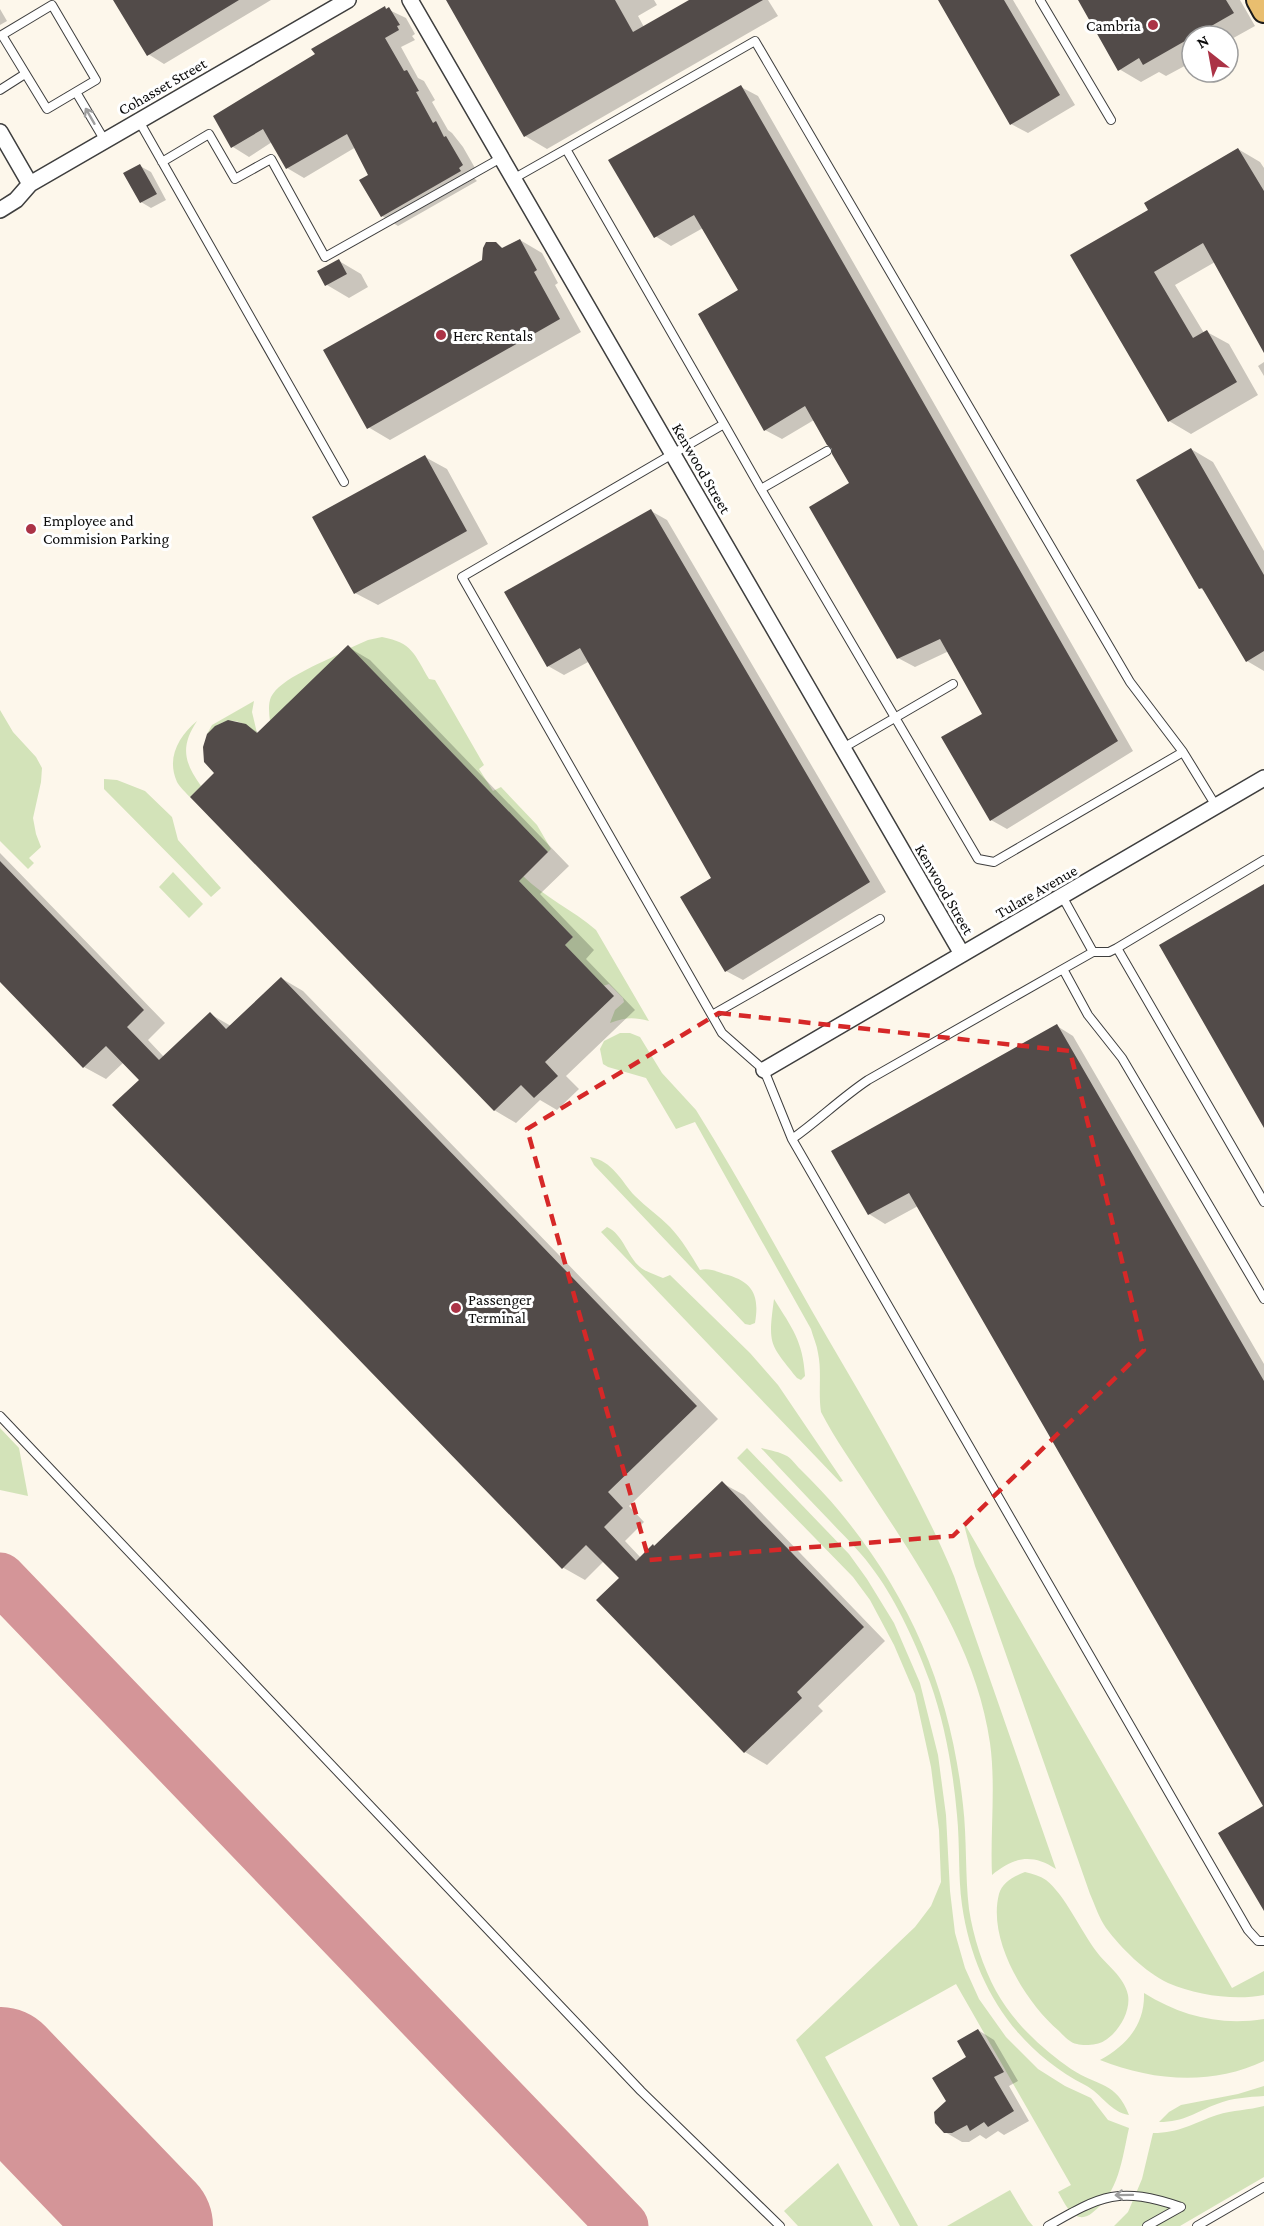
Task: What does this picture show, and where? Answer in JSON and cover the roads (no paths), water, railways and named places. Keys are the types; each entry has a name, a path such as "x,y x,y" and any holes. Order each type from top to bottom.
{"main road":[{"path":"1258,0 1264,11"}],"street":[{"name":"Cohasset Street","path":"0,210 16,200 30,184 348,0"},
{"name":"Kenwood Street","path":"410,0 962,954"},
{"path":"0,132 30,184"},
{"name":"Tulare Avenue","path":"764,1070 1264,778"}],"lane":[{"path":"1040,0 1111,120"},
{"path":"52,5 96,80 47,109 25,74 2,35 52,5"},
{"path":"513,179 755,41 1130,682 1183,752 1216,806"},
{"path":"0,90 25,74"},
{"path":"76,92 105,141"},
{"path":"139,121 344,482"},
{"path":"162,162 209,134 235,179 270,159 325,257 501,158"},
{"path":"566,149 761,489 978,859 994,862 1183,752"},
{"path":"724,424 462,577 722,1034 764,1070 792,1139 1248,1930 1258,1941 1264,1941"},
{"path":"761,489 827,451"},
{"path":"843,748 953,684"},
{"path":"792,1139 868,1080 1093,952 1109,952 1117,948 1264,860"},
{"path":"1062,896 1093,952"},
{"path":"712,1015 880,920"},
{"path":"1117,948 1264,1202"},
{"path":"1063,969 1088,1015 1122,1058 1264,1299"},
{"path":"0,1416 641,2091 780,2226"},
{"path":"1197,2226 1264,2187"},
{"path":"1048,2226 1093,2201 1108,2196 1133,2195 1181,2206 1147,2226"}],"place":[{"name":"Cambria","path":"1153,25"},
{"name":"Herc Rentals","path":"441,335"},
{"name":"Employee and Commision Parking","path":"31,529"},
{"name":"Passenger Terminal","path":"456,1308"}]}
